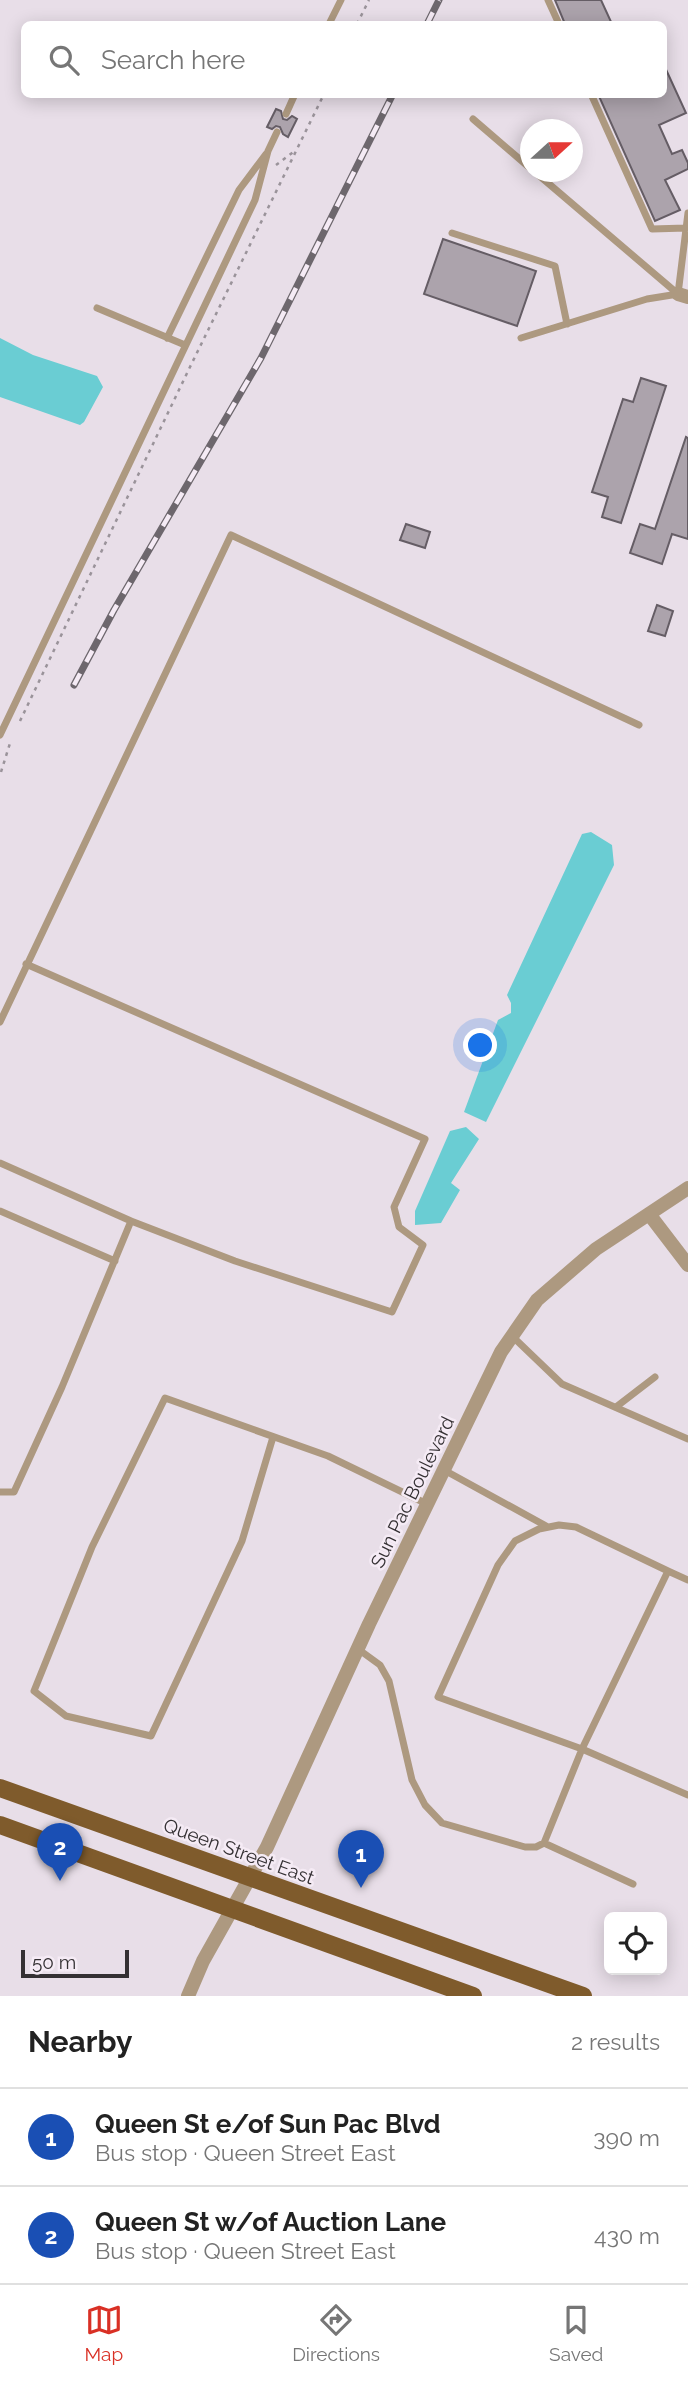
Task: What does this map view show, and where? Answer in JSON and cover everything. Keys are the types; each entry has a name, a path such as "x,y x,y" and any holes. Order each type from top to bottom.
{"main road":[{"name":"Queen Street East","path":"0,1788 583,1996"},
{"path":"0,1825 473,1996"}],"street":[{"name":"Sun Pac Boulevard","path":"188,1996 203,1961 267,1847 358,1648 501,1352 537,1300 596,1249 688,1188"},
{"path":"649,1214 688,1265"}],"lane":[{"path":"330,21 341,0"},
{"path":"548,0 558,21"},
{"path":"286,114 293,98"},
{"path":"593,98 652,229 686,228"},
{"path":"473,118 520,159"},
{"path":"0,735 255,200 268,151 277,132"},
{"path":"167,338 239,190 268,151"},
{"path":"547,182 683,296"},
{"path":"683,296 688,213"},
{"path":"452,233 555,266 566,324"},
{"path":"521,338 647,299 683,296"},
{"path":"97,309 185,345"},
{"path":"0,1022 231,535 639,725"},
{"path":"0,1163 131,1221 234,1261 392,1312 423,1245 400,1227 394,1206 425,1139 26,964"},
{"path":"0,1211 115,1261"},
{"path":"0,1492 15,1492 131,1221"},
{"path":"512,1336 562,1384 688,1439"},
{"path":"616,1407 655,1377"},
{"path":"273,1437 242,1541 151,1736 66,1716 34,1691 92,1547 165,1398 328,1456 428,1504"},
{"path":"444,1470 548,1527"},
{"path":"688,1580 576,1527 559,1525 528,1533 515,1541 498,1565 438,1697 582,1749 688,1795"},
{"path":"358,1648 380,1665 389,1681 412,1780 425,1805 442,1823 525,1847 536,1847 544,1843 582,1749 668,1572"},
{"path":"544,1843 634,1884"}],"path":[{"path":"358,21 369,0"},
{"path":"17,727 322,98"},
{"path":"261,175 298,149"},
{"path":"1,772 13,736"}],"water":[{"path":"0,338 33,355 97,376 103,387 84,422 80,425 0,397"},
{"path":"591,832 612,845 614,865 486,1122 464,1112 498,1020 511,1013 511,1003 507,995 582,834"},
{"path":"466,1127 479,1139 451,1183 460,1190 441,1223 415,1225 415,1211 450,1131"}],"building":[{"path":"555,0 601,0 611,21 564,21"},
{"path":"667,72 686,113 659,125 672,154 682,150 688,169 665,180 680,210 655,221 600,98 667,98"},
{"path":"276,109 281,111 283,119 287,120 292,116 297,119 288,137 280,127 267,127"},
{"path":"443,239 536,271 517,326 424,294"},
{"path":"641,378 666,386 621,523 602,517 608,497 592,492 623,399 633,402"},
{"path":"686,437 688,539 672,534 662,564 630,553 640,524 655,529"},
{"path":"406,524 430,532 425,548 400,540"},
{"path":"657,605 673,611 665,636 648,631"}],"railway":[{"path":"428,21 439,0"},
{"path":"74,685 114,610 261,358 391,98"}],"place":[{"name":"Queen St w/of Auction Lane","path":"60,1881"},
{"name":"Queen St e/of Sun Pac Blvd","path":"361,1888"}]}
